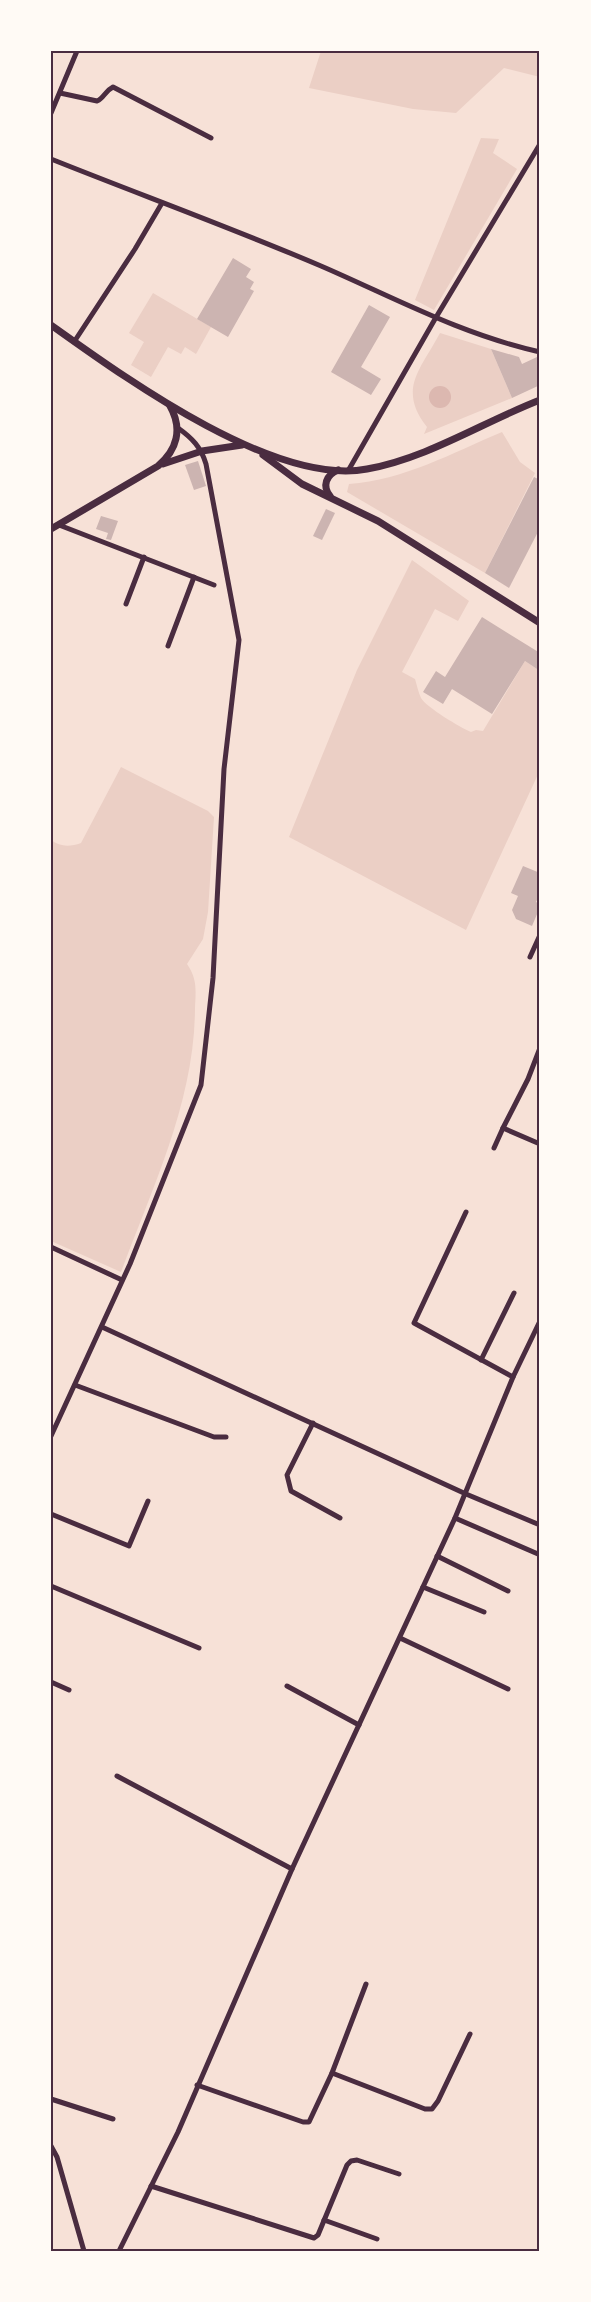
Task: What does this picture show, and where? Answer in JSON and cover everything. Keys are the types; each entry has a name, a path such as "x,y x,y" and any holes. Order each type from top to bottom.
{"main road":[{"path":"51,325 170,406 243,445 298,464 348,471 365,470 398,461 540,400"},
{"path":"158,466 176,444 178,428 170,406"},
{"path":"51,529 158,466 202,451 243,445"},
{"path":"259,451 287,474 378,521 540,623"},
{"path":"332,498 326,488 326,482 328,476 338,470"}],"street":[{"path":"51,113 77,51"},
{"path":"60,93 97,101 101,99 106,90 112,87 211,138"},
{"path":"348,471 435,319 540,144"},
{"path":"51,159 313,262 435,319 493,341 540,352"},
{"path":"74,342 162,203"},
{"path":"52,1431 102,1327 201,1085 213,978 224,768 239,640 231,607 220,531 202,451 188,435 178,428"},
{"path":"59,525 214,585"},
{"path":"126,604 144,557"},
{"path":"168,646 194,577"},
{"path":"530,957 540,935"},
{"path":"494,1148 528,1079 540,1048"},
{"path":"503,1128 540,1144"},
{"path":"466,1212 414,1323 513,1377"},
{"path":"51,1247 122,1280"},
{"path":"482,1360 514,1293"},
{"path":"119,2251 178,2132 292,1869 466,1494 513,1377 540,1321"},
{"path":"102,1327 466,1494 540,1525"},
{"path":"75,1385 214,1437 226,1437"},
{"path":"313,1423 287,1475 291,1491 340,1518"},
{"path":"51,1514 129,1546 148,1501"},
{"path":"455,1518 538,1554"},
{"path":"437,1556 508,1590"},
{"path":"51,1586 200,1648"},
{"path":"423,1587 484,1612"},
{"path":"400,1638 508,1689"},
{"path":"51,1682 69,1690"},
{"path":"287,1686 359,1725"},
{"path":"117,1776 292,1869"},
{"path":"197,2085 303,2122 309,2122 332,2073 366,1984"},
{"path":"332,2073 425,2109 432,2109 470,2034"},
{"path":"51,2099 113,2119"},
{"path":"51,2146 84,2251"},
{"path":"152,2186 314,2238 318,2235 347,2165 351,2161 357,2160 399,2174"},
{"path":"324,2220 377,2239"}],"shaded area":[{"path":"321,51 540,51 540,77 504,68 456,113 413,109 309,88"},
{"path":"481,138 499,139 493,153 517,169 434,310 415,300"},
{"path":"153,293 211,327 196,354 185,347 181,354 168,347 151,377 131,365 144,342 129,333"},
{"path":"440,333 491,349 512,398 424,434 427,427 418,414 413,390 415,379"},
{"path":"436,386 444,386 451,393 451,401 444,408 436,408 429,401 429,393"},
{"path":"502,432 520,462 535,473 485,573 347,492 349,484 408,471"},
{"path":"412,560 469,601 458,621 435,609 402,672 415,679 424,702 471,732 483,731 525,661 540,671 540,770 466,930 289,837 357,670"},
{"path":"121,767 208,811 214,817 208,912 203,939 187,964 193,974 196,990 193,1042 188,1076 170,1142 121,1272 51,1241 51,840 65,846 81,843"}],"building":[{"path":"233,258 251,269 246,277 254,282 250,289 254,291 228,337 197,319"},
{"path":"369,305 390,317 361,367 381,379 371,395 331,372"},
{"path":"491,349 519,357 522,364 537,357 540,358 540,385 512,398"},
{"path":"198,461 206,486 194,490 185,465"},
{"path":"534,477 540,480 540,528 509,588 485,573"},
{"path":"326,509 335,513 322,540 313,536"},
{"path":"101,516 118,521 111,540 106,539 108,533 96,529"},
{"path":"482,617 540,653 540,671 525,661 492,714 452,689 443,704 423,692 436,671 445,677"},
{"path":"523,866 540,873 540,894 536,902 540,904 540,907 532,926 516,919 512,910 518,896 511,893"}]}
